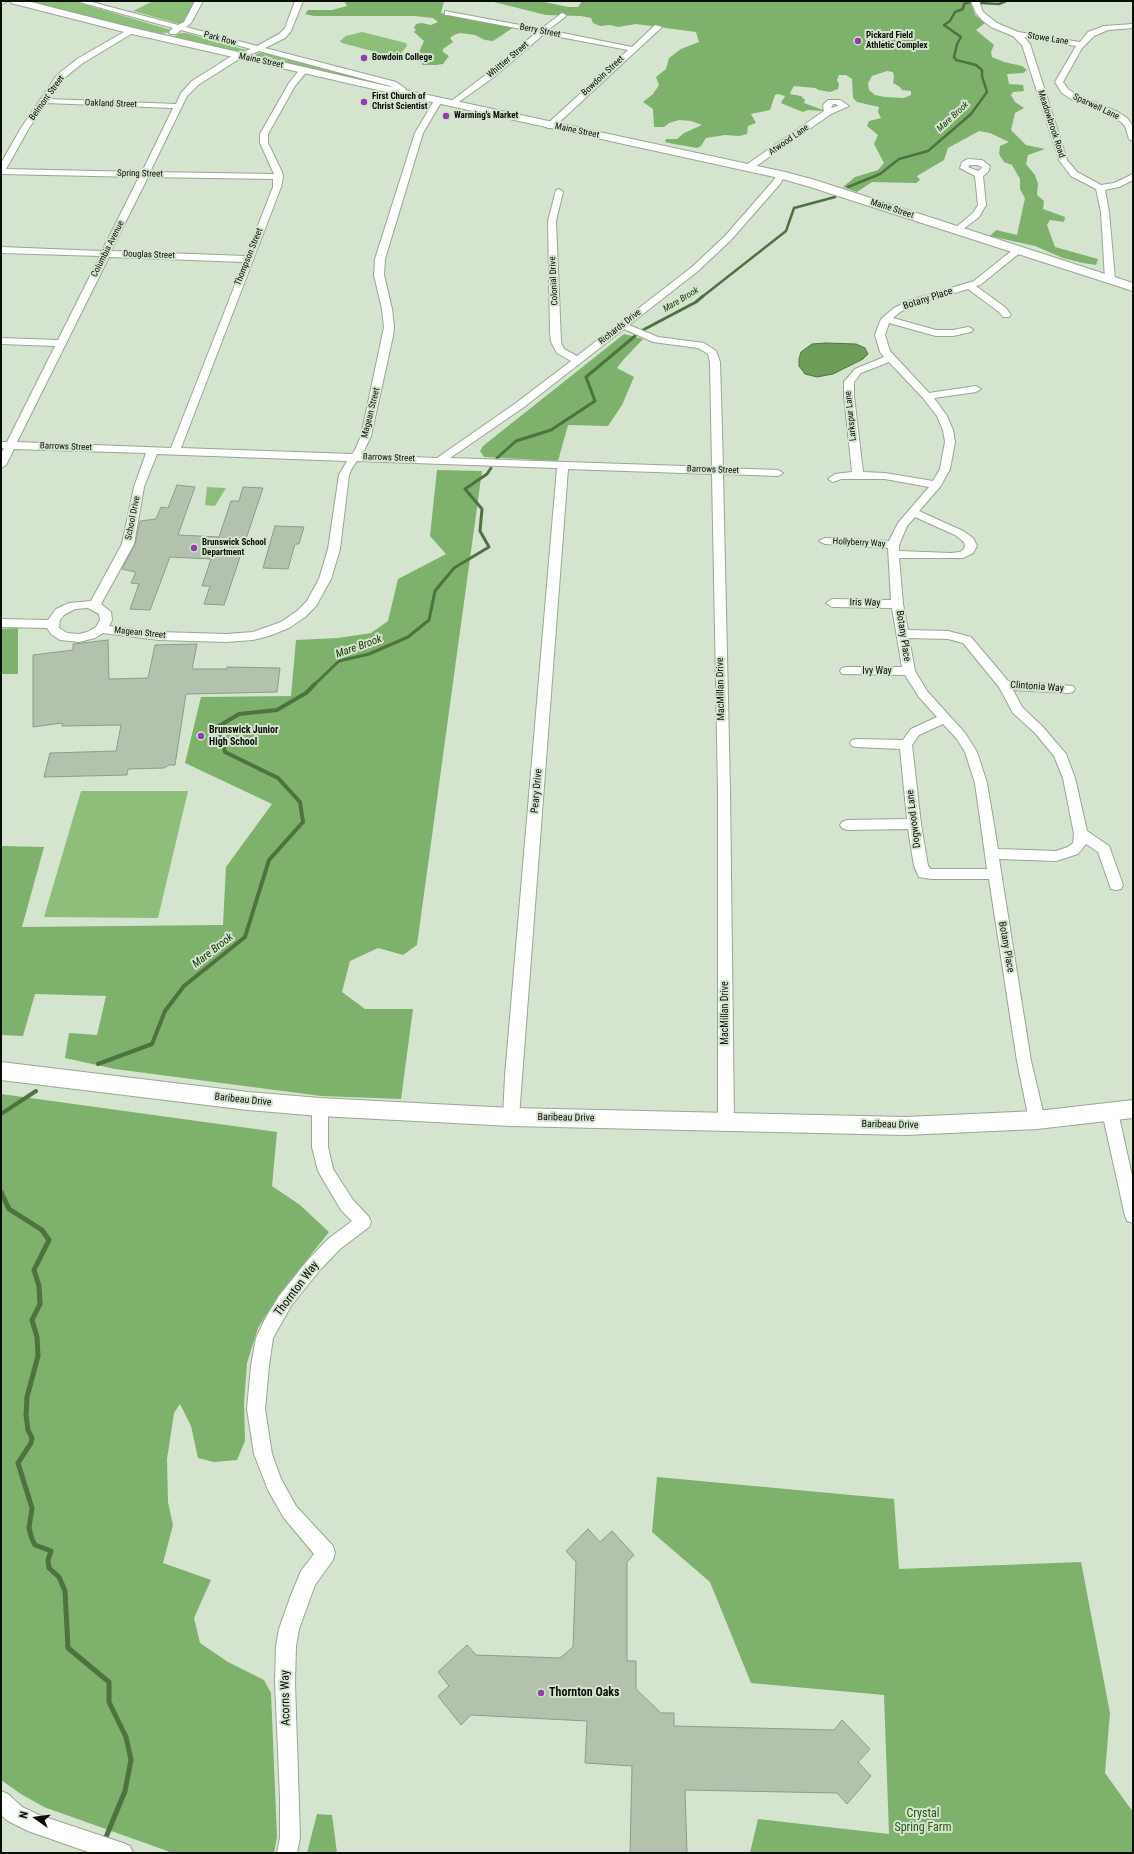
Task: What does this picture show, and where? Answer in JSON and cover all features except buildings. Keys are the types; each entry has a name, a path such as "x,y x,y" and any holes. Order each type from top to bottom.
{"street":[{"name":"Maine Street","path":"14,1 161,38 438,101 550,126 750,167 811,183 1133,287"},
{"name":"Park Row","path":"80,1 393,84 402,89 400,92"},
{"name":"Columbia Avenue","path":"1,465 6,445 106,254 184,95 195,83 240,56 279,38 286,31 299,1"},
{"path":"975,1 980,13 985,18 994,25 1016,34"},
{"path":"161,38 189,20 198,3"},
{"name":"Berry Street","path":"448,13 633,49"},
{"name":"Whittier Street","path":"453,104 562,15"},
{"name":"Sparwell Lane","path":"1133,26 1095,32 1088,36 1081,44 1060,79 1060,85 1065,91 1074,97 1114,114 1124,120 1129,126 1133,139"},
{"name":"Bowdoin Street","path":"550,126 658,27"},
{"name":"Belmont Street","path":"1,170 25,128 60,77 72,66 132,31"},
{"name":"Stowe Lane","path":"1016,34 1081,44"},
{"name":"Meadowbrook Road","path":"1016,34 1026,44 1062,160 1074,174 1100,188"},
{"path":"279,177 276,167 264,143 264,134 292,85 304,70"},
{"name":"Oakland Street","path":"43,101 178,106"},
{"name":"Magean Street","path":"101,629 159,636 240,637 265,633 294,620 312,603 325,578 334,548 344,475 347,467 361,448 366,436 388,336 389,327 379,275 380,259 419,133 438,101"},
{"name":"Atwood Lane","path":"750,167 828,112"},
{"name":"Spring Street","path":"1,170 279,177"},
{"name":"Richards Drive","path":"440,460 487,429 707,258 777,182 780,175"},
{"path":"958,230 976,215 982,205 979,175"},
{"name":"Thompson Street","path":"175,450 277,187 279,177"},
{"path":"1110,279 1105,212 1100,188 1116,185 1133,177"},
{"name":"Colonial Drive","path":"559,192 552,221 555,333 556,342 560,351 577,360"},
{"name":"Douglas Street","path":"1,250 248,259"},
{"name":"Botany Place","path":"1018,250 984,278 970,286 903,306 886,319 881,330 881,341 890,358 927,396 942,416 948,430 950,442 945,469 936,485 902,525 893,550 898,604 909,671 923,694 961,736 971,752 981,783 1006,956 1013,984 1024,1061 1037,1120"},
{"path":"970,286 1003,310 1006,315"},
{"path":"886,319 936,333 953,333 968,330"},
{"name":"MacMillan Drive","path":"622,325 656,340 701,346 713,353 724,790 726,1122"},
{"path":"1,341 60,344"},
{"name":"Larkspur Lane","path":"858,475 849,396 849,382 858,371 890,358"},
{"path":"927,396 976,389"},
{"name":"Barrows Street","path":"6,445 778,473"},
{"name":"School Drive","path":"94,606 128,544 139,487 153,450"},
{"name":"Peary Drive","path":"511,1117 513,1076 563,465"},
{"path":"833,479 839,476 885,476 936,485"},
{"name":"Hollyberry Way","path":"825,541 951,556 963,555 969,551 971,546 969,540 959,533 912,512"},
{"name":"Iris Way","path":"832,603 898,604"},
{"path":"1,623 53,624 56,617 68,608 83,604 94,606"},
{"name":"Magean Street","path":"53,624 55,631 59,635 71,638 85,637 101,629 105,624 106,616 102,609 94,606"},
{"path":"902,634 948,635 967,640 1004,685 1017,710 1039,730 1060,754 1069,778 1081,834 1079,844 1073,851 1056,856 991,854"},
{"name":"Ivy Way","path":"846,671 909,671"},
{"name":"Clintonia Way","path":"1004,685 1069,689"},
{"path":"856,743 906,745 915,732 945,718"},
{"name":"Dogwood Lane","path":"906,745 914,824 921,866 924,873 993,874"},
{"path":"847,825 914,824"},
{"path":"1081,834 1104,849 1116,885"},
{"name":"Baribeau Drive","path":"1,1071 248,1101 320,1107 511,1117 906,1126 1037,1120 1133,1109"},
{"name":"Thornton Way","path":"320,1107 320,1147 326,1170 346,1205 363,1222 334,1244 312,1266 285,1301 274,1319 265,1338 260,1366 256,1409 263,1454 274,1484 297,1521 326,1553"},
{"path":"1110,1112 1133,1216"},
{"name":"Acorns Way","path":"287,1853 290,1838 290,1798 285,1682 286,1646 291,1623 300,1595 308,1578 326,1553"},
{"path":"1,1801 15,1814 55,1831 123,1853"}],"shaded area":[{"path":"25,1 73,1 171,30 167,33 158,34"},
{"path":"153,1 194,1 187,18 180,24 133,11"},
{"path":"362,32 406,43 407,46 401,53 387,55 342,43 340,41 346,36"},
{"path":"180,33 186,33 246,50 240,53 173,37"},
{"path":"264,52 393,86 393,88 256,56 256,54"},
{"path":"812,344 856,344 865,348 868,354 863,359 833,374 817,377 805,374 799,366 801,352"},
{"path":"207,487 226,488 215,506 205,505"},
{"path":"81,791 188,791 158,918 44,917"}],"green space":[{"path":"344,1 444,1 441,13 514,27 493,41 485,40 475,35 460,33 454,35 450,38 453,42 443,49 443,52 449,56 443,64 422,65 423,60 416,59 424,41 414,32 416,30 414,28 416,24 422,23 431,25 438,22 433,18 414,16 314,16 305,14 308,10 332,10 347,6"},
{"path":"490,1 540,1 568,7 578,7 582,1 970,1 975,15 985,23 976,30 994,45 991,52 992,57 1004,62 1022,66 1027,70 1023,73 1007,74 1009,84 1023,85 1024,91 1013,92 1011,95 1015,102 1024,108 1015,113 1011,130 1026,145 1045,149 1028,155 1026,164 1035,175 1038,184 1037,195 1044,201 1043,209 1065,217 1064,222 1050,220 1047,225 1055,247 1098,259 1096,265 1063,258 1035,246 990,236 996,230 1017,235 1025,198 1020,189 1020,179 1012,165 1004,162 999,154 1000,146 1009,142 990,133 979,131 948,148 944,160 917,176 920,180 916,183 872,182 857,192 843,187 855,177 878,170 884,163 874,144 878,135 867,126 869,121 881,118 878,112 879,107 857,102 853,98 852,79 846,75 839,75 837,80 839,84 838,89 830,92 815,88 794,86 791,91 790,94 801,96 805,100 804,103 823,111 808,110 803,112 795,109 781,103 785,96 778,94 775,95 770,110 751,114 756,123 748,126 747,134 739,136 725,135 706,138 701,146 697,148 665,142 666,139 677,139 684,133 702,125 691,121 679,120 669,123 664,127 654,127 653,109 643,102 653,94 659,85 656,77 666,69 669,58 681,49 699,42 696,32 636,24 618,27 610,25 600,26 593,23 591,18 581,16 546,15","holes":["887,71 893,72 893,83 902,90 911,91 911,95 904,98 885,97 875,95 869,90 868,83 872,76"]},
{"path":"624,334 643,339 617,368 634,377 622,405 608,426 568,425 558,461 484,457 480,451 483,446"},
{"path":"437,470 482,471 417,945 403,955 378,948 350,961 342,992 365,1009 413,1009 401,1099 321,1096 115,1069 65,1058 69,1033 97,1035 106,996 35,994 23,1036 1,1035 1,846 44,847 22,927 223,925 226,867 272,804 185,763 201,697 291,696 296,640 338,638 371,633 388,621 398,579 446,554 430,536"},
{"path":"18,628 18,674 1,674 1,629"},
{"path":"1,1094 277,1132 272,1186 300,1205 329,1232 278,1296 258,1328 247,1363 244,1403 245,1441 237,1460 214,1462 198,1458 191,1426 180,1404 174,1413 167,1459 168,1502 173,1525 163,1563 211,1580 194,1618 200,1643 228,1662 264,1680 271,1693 277,1837 274,1853 173,1853 44,1807 21,1794 1,1780"},
{"name":"Crystal Spring Farm","path":"657,1477 894,1499 899,1569 1081,1562 1110,1713 1105,1773 1133,1812 1133,1853 750,1853 758,1819 889,1834 884,1695 751,1683 710,1582 652,1532"},
{"path":"317,1814 332,1815 337,1853 307,1853"}],"waterway":[{"name":"Mare Brook","path":"981,3 999,4 1006,1"},
{"name":"Mare Brook","path":"848,187 880,174 899,159 928,151 971,114 987,92 982,76 982,70 976,65 956,60 954,57 957,44 961,37 944,25 950,21 955,12 963,9 964,4 970,2"},
{"name":"Mare Brook","path":"702,297 786,231 794,208 835,197"},
{"name":"Mare Brook","path":"643,330 696,302 703,296"},
{"name":"Mare Brook","path":"497,458 516,441 551,430 595,401 586,377 635,336"},
{"name":"Mare Brook","path":"314,685 339,661 369,654 408,637 429,620 435,591 454,568 489,547 480,531 482,509 465,489 487,474 491,468"},
{"name":"Mare Brook","path":"98,1064 152,1044 165,1011 184,986 245,937 269,860 303,822 300,802 278,778 225,752 219,726 239,714 277,710 306,693 314,685"},
{"name":"Mare Brook","path":"1,1114 36,1091"},
{"name":"Mare Brook","path":"1,1192 9,1209 42,1230 49,1240 34,1270 39,1286 40,1304 32,1320 37,1337 38,1356 27,1397 26,1415 28,1430 32,1438 31,1443 18,1463 32,1508 29,1528 32,1539 35,1545 51,1551 48,1560 49,1568 59,1577 65,1591 68,1648 109,1682 109,1702 126,1737 131,1760 125,1791 104,1842"}],"place":[{"name":"Pickard Field Athletic Complex","path":"858,41"},
{"name":"Bowdoin College","path":"364,58"},
{"name":"First Church of Christ Scientist","path":"364,102"},
{"name":"Warming's Market","path":"446,116"},
{"name":"Brunswick School Department","path":"194,548"},
{"name":"Brunswick Junior High School","path":"201,736"},
{"name":"Thornton Oaks","path":"541,1693"}]}
